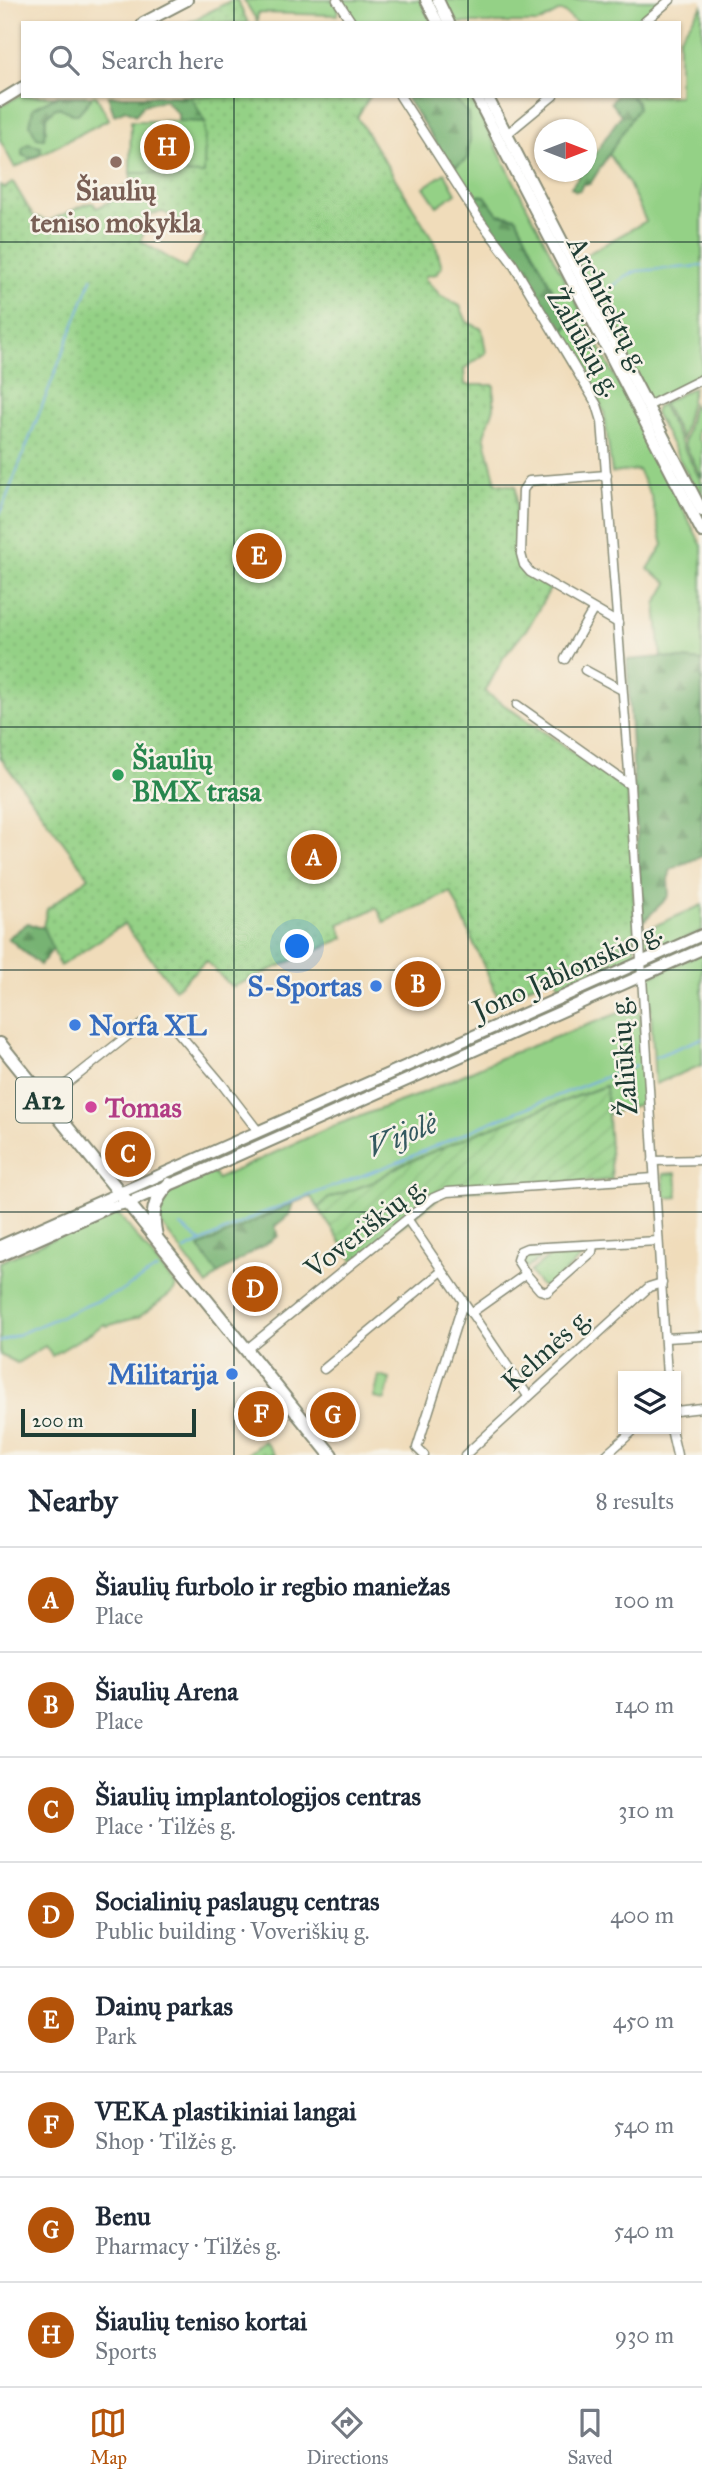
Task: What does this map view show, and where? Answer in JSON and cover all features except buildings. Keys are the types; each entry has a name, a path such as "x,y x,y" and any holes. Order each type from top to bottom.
{"highway":[{"name":"A12","path":"0,1044 331,1455"},
{"path":"157,1239 152,1210 169,1184"}],"main road":[{"path":"147,21 187,0"},
{"path":"426,0 437,21"},
{"path":"438,0 448,21"},
{"path":"0,95 21,86"},
{"path":"0,101 21,86"},
{"name":"Architektų g.","path":"477,98 503,137 682,484 702,511"},
{"name":"Architektų g.","path":"488,98 503,137"},
{"name":"Architektų g.","path":"603,330 648,406 702,532"},
{"name":"Jono Jablonskio g.","path":"260,1137 702,935"},
{"name":"Jono Jablonskio g.","path":"260,1137 702,949"},
{"path":"2,1243 123,1198 169,1184 260,1137"},
{"path":"0,1256 260,1137"}],"street":[{"path":"337,0 351,21"},
{"path":"645,21 670,0"},
{"name":"Žaliūkių g.","path":"401,98 480,219 513,264 597,405 602,421 630,785 667,1371"},
{"path":"503,137 551,98"},
{"path":"648,406 702,379"},
{"path":"607,475 533,479 523,489 521,554 524,565 530,572 618,623"},
{"path":"565,659 593,610"},
{"path":"585,670 622,690"},
{"path":"517,705 630,785"},
{"path":"45,1101 141,1025"},
{"path":"177,1031 221,1083 260,1137"},
{"path":"653,1161 702,1160"},
{"name":"Voveriškių g.","path":"247,1349 433,1198 447,1192 654,1178"},
{"path":"408,1220 528,1396"},
{"path":"593,1245 592,1252 547,1292 540,1290 517,1260 520,1251 527,1248 658,1241"},
{"path":"324,1369 442,1271"},
{"path":"471,1313 526,1274"},
{"name":"Kelmės g.","path":"464,1455 649,1287 662,1283"},
{"path":"424,1455 417,1448 463,1303"},
{"path":"665,1338 702,1336"},
{"path":"681,1410 702,1408"},
{"path":"606,1455 629,1434"},
{"path":"672,1434 677,1455"}],"green space":[{"path":"232,0 237,0 247,21 192,21"},
{"path":"244,0 332,0 339,10 337,15 258,13 257,21"},
{"path":"341,0 420,0 431,21 356,21"},
{"path":"442,0 663,0 638,21 574,21 564,12 558,12 542,21 455,21"},
{"path":"702,6 702,366 699,377 654,401 648,400 577,260 646,221 629,184 609,154 637,108 637,102 632,98 681,98 681,35"},
{"path":"21,95 21,98 53,98 33,109 46,130 46,117 54,109 59,107 73,114 90,98 97,98 109,119 15,168 0,140 0,106"},
{"path":"53,98 91,99 78,114 59,107 54,109 46,117 44,139 37,138 30,125 33,108"},
{"path":"109,98 200,98 195,103 205,122 178,121 178,114 166,100 143,105 136,115 126,110 114,115"},
{"path":"192,98 369,98 357,117 435,243 442,267 436,274 425,276 425,279 441,296 460,306 467,322 482,329 486,353 464,369 465,385 494,385 494,408 484,435 496,483 516,486 520,568 550,589 529,626 503,658 485,692 627,789 636,938 499,1000 451,892 384,922 377,908 339,924 344,938 232,987 206,961 175,989 124,924 60,966 43,927 47,909 89,877 0,757 0,185 5,188 13,182 33,216 49,221 89,203 93,203 97,208 123,195 120,189 132,182 130,173 204,174 205,122","holes":["163,212 206,236 185,268 141,241 149,215"]},
{"path":"369,98 357,117 363,127 204,174 130,173 131,121 204,121"},
{"path":"406,98 454,98 468,113 470,139 467,159 453,168"},
{"path":"454,98 471,98 702,546 702,661 661,657 656,604 668,583 648,569 663,545 651,496 638,470 612,473 604,412 563,332 569,323 516,217 498,214 485,196 471,195 453,168 467,159 468,113"},
{"path":"614,98 632,98 637,102 638,108 597,173 597,151 621,115 611,102"},
{"path":"28,144 41,147 40,155 29,158 22,155 22,149"},
{"path":"445,173 456,193 437,206 424,187"},
{"path":"575,182 591,182 583,184 580,190 576,191 571,187"},
{"path":"471,195 485,196 498,214 516,217 570,324 563,332"},
{"path":"694,387 682,439 663,403"},
{"path":"661,404 702,483 702,502 655,413"},
{"path":"693,404 702,420 697,433 702,444 702,478 684,443"},
{"path":"661,657 702,661 702,856 671,869 668,880 669,896 642,921 627,660"},
{"path":"627,789 635,955 631,961 562,993 555,975 499,1000 472,939 498,973"},
{"path":"702,905 702,931 653,952 643,946 643,931"},
{"path":"28,923 43,927 53,949 40,965 8,938"},
{"path":"702,953 702,1065 655,1084 649,977"},
{"path":"636,969 637,972 267,1136 303,1115"},
{"path":"635,1007 640,1013 645,1100 640,1104 608,1114 605,1086 490,1128 403,1164 371,1183 329,1198 318,1208 311,1197 293,1203 199,1247 218,1274 207,1285 159,1221 159,1202 167,1194 208,1174 214,1174 217,1179 333,1126 418,1095 505,1056"},
{"path":"606,1086 612,1180 447,1192 354,1262 318,1208 329,1198 371,1183 403,1164 490,1128"},
{"path":"258,1136 221,1157 141,1191 211,1156"},
{"path":"676,1173 678,1197 665,1198 663,1174"},
{"path":"293,1203 289,1215 275,1226 278,1236 218,1274 199,1247"},
{"path":"111,1213 120,1216 176,1286 174,1291 139,1317 106,1326 105,1324 52,1356 45,1346 17,1363 0,1355 0,1262"},
{"path":"581,1249 585,1254 547,1288 541,1286 530,1272 557,1251"},
{"path":"532,1251 551,1251 527,1268 520,1258"},
{"path":"379,1376 390,1379 385,1400 374,1398"},
{"path":"264,1441 275,1455 246,1455"}],"waterway":[{"path":"607,291 637,271 702,266"},
{"path":"0,514 92,278"},
{"name":"Vijolė","path":"655,1057 702,1038"},
{"name":"Vijolė","path":"185,1250 260,1214 398,1162 636,1065"},
{"path":"181,1226 200,1241"},
{"name":"Vijolė","path":"0,1342 121,1291 157,1269"}],"place":[{"name":"Šiaulių teniso kortai","path":"167,147"},
{"name":"Šiaulių teniso mokykla","path":"116,162"},
{"name":"Dainų parkas","path":"259,556"},
{"name":"Šiaulių BMX trasa","path":"118,775"},
{"name":"Šiaulių furbolo ir regbio maniežas","path":"314,857"},
{"name":"Šiaulių Arena","path":"418,984"},
{"name":"S-Sportas","path":"376,986"},
{"name":"Norfa XL","path":"75,1025"},
{"name":"Tomas","path":"91,1107"},
{"name":"Šiaulių implantologijos centras","path":"128,1154"},
{"name":"Socialinių paslaugų centras","path":"255,1289"},
{"name":"Militarija","path":"232,1374"},
{"name":"VEKA plastikiniai langai","path":"261,1414"},
{"name":"Benu","path":"333,1415"}]}
